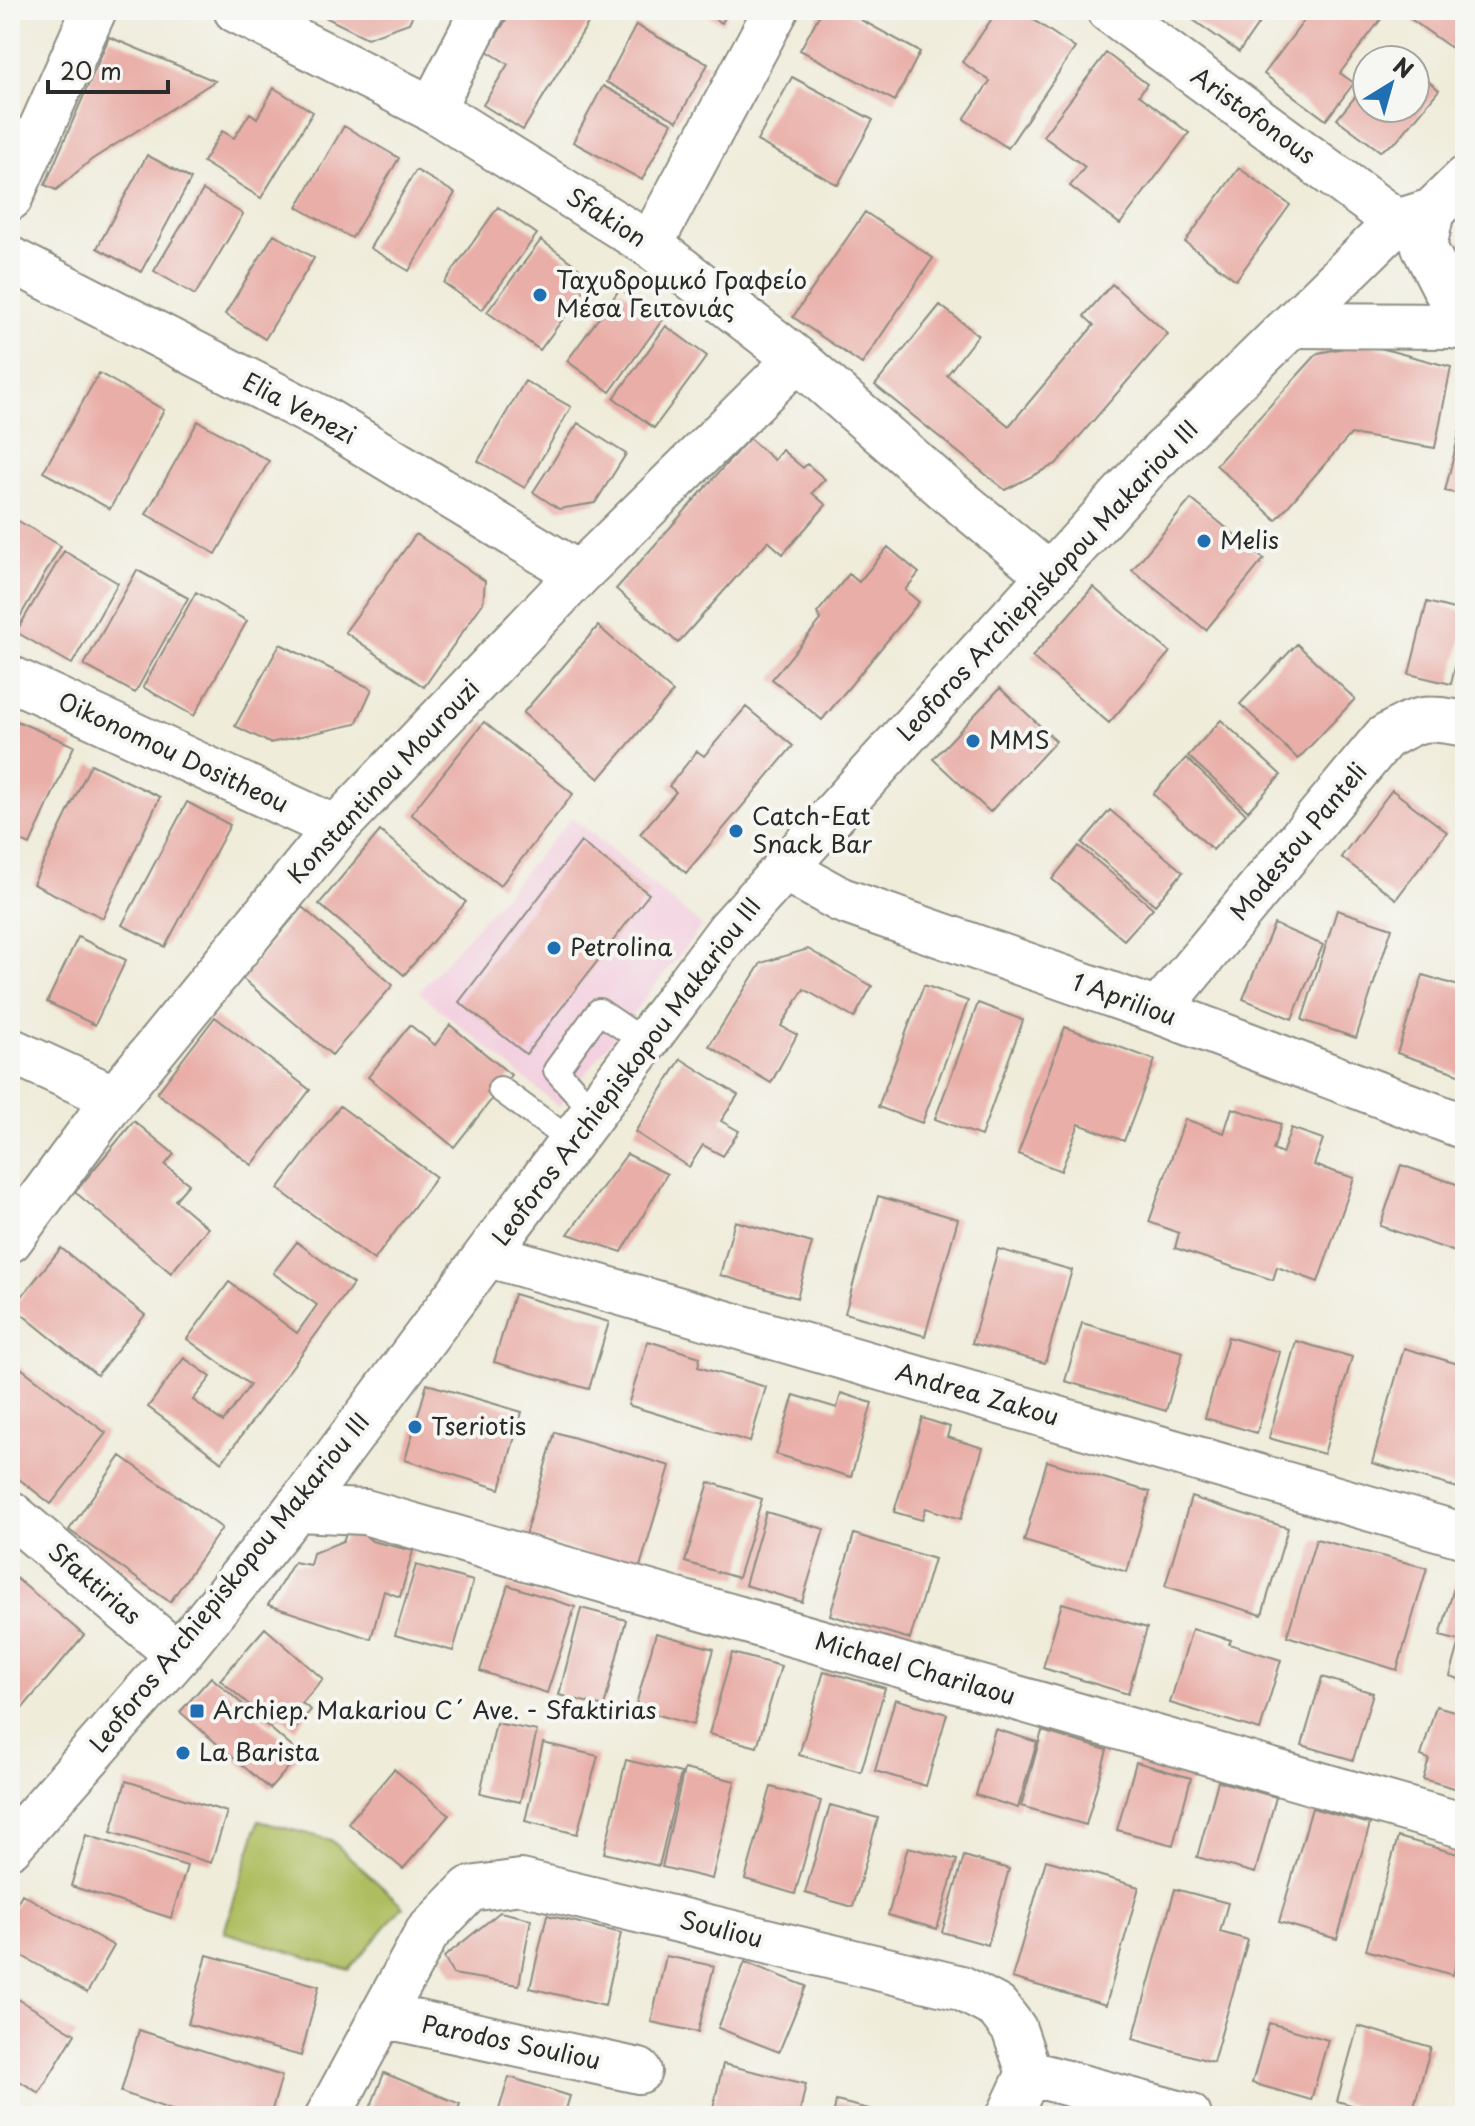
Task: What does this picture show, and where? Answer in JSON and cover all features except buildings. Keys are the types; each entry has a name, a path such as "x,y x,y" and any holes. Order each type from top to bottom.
{"street":[{"path":"10,198 94,10"},
{"name":"Sfakion","path":"236,10 432,109 650,245 797,359 1049,575"},
{"path":"432,109 483,10"},
{"path":"650,245 776,10"},
{"name":"Aristofonous","path":"1109,10 1414,217"},
{"name":"Leoforos Archiepiskopou Makariou III","path":"10,1846 178,1655 296,1509 489,1255 729,930 1152,462 1293,325 1414,217 1465,179"},
{"path":"1414,217 1424,247 1449,296 1465,314"},
{"name":"Elia Venezi","path":"10,259 325,420 579,574"},
{"path":"1293,325 1465,328"},
{"name":"Konstantinou Mourouzi","path":"10,1240 115,1098 336,828 579,574 797,359"},
{"name":"Oikonomou Dositheou","path":"10,678 336,828"},
{"name":"Modestou Panteli","path":"1158,1011 1384,738 1416,719 1465,724"},
{"name":"1 Apriliou","path":"785,869 841,900 1158,1011 1465,1127"},
{"path":"10,1050 115,1098"},
{"name":"Andrea Zakou","path":"489,1255 1465,1536"},
{"path":"341,1451 365,1512"},
{"name":"Michael Charilaou","path":"296,1509 365,1512 1465,1826"},
{"name":"Sfaktirias","path":"10,1513 178,1655"},
{"name":"Souliou","path":"328,2116 427,1933 470,1889 521,1882 961,1988 997,2007 1014,2029 1029,2073"},
{"name":"Parodos Souliou","path":"382,2015 639,2071"},
{"path":"1009,2116 1029,2073 1189,2116"}],"lane":[{"path":"500,1089 583,1127"}],"shaded area":[{"path":"572,817 702,926 559,1107 419,992"}],"green space":[{"path":"259,1821 331,1840 403,1906 349,1970 224,1932"}],"place":[{"name":"Ταχυδρομικό Γραφείο Μέσα Γειτονιάς","path":"540,295"},
{"name":"Melis","path":"1204,541"},
{"name":"MMS","path":"973,741"},
{"name":"Catch-Eat Snack Bar","path":"736,831"},
{"name":"Petrolina","path":"554,948"},
{"name":"Tseriotis","path":"415,1427"},
{"name":"Archiep. Makariou C´ Ave. - Sfaktirias","path":"197,1711"},
{"name":"La Barista","path":"183,1753"}]}
